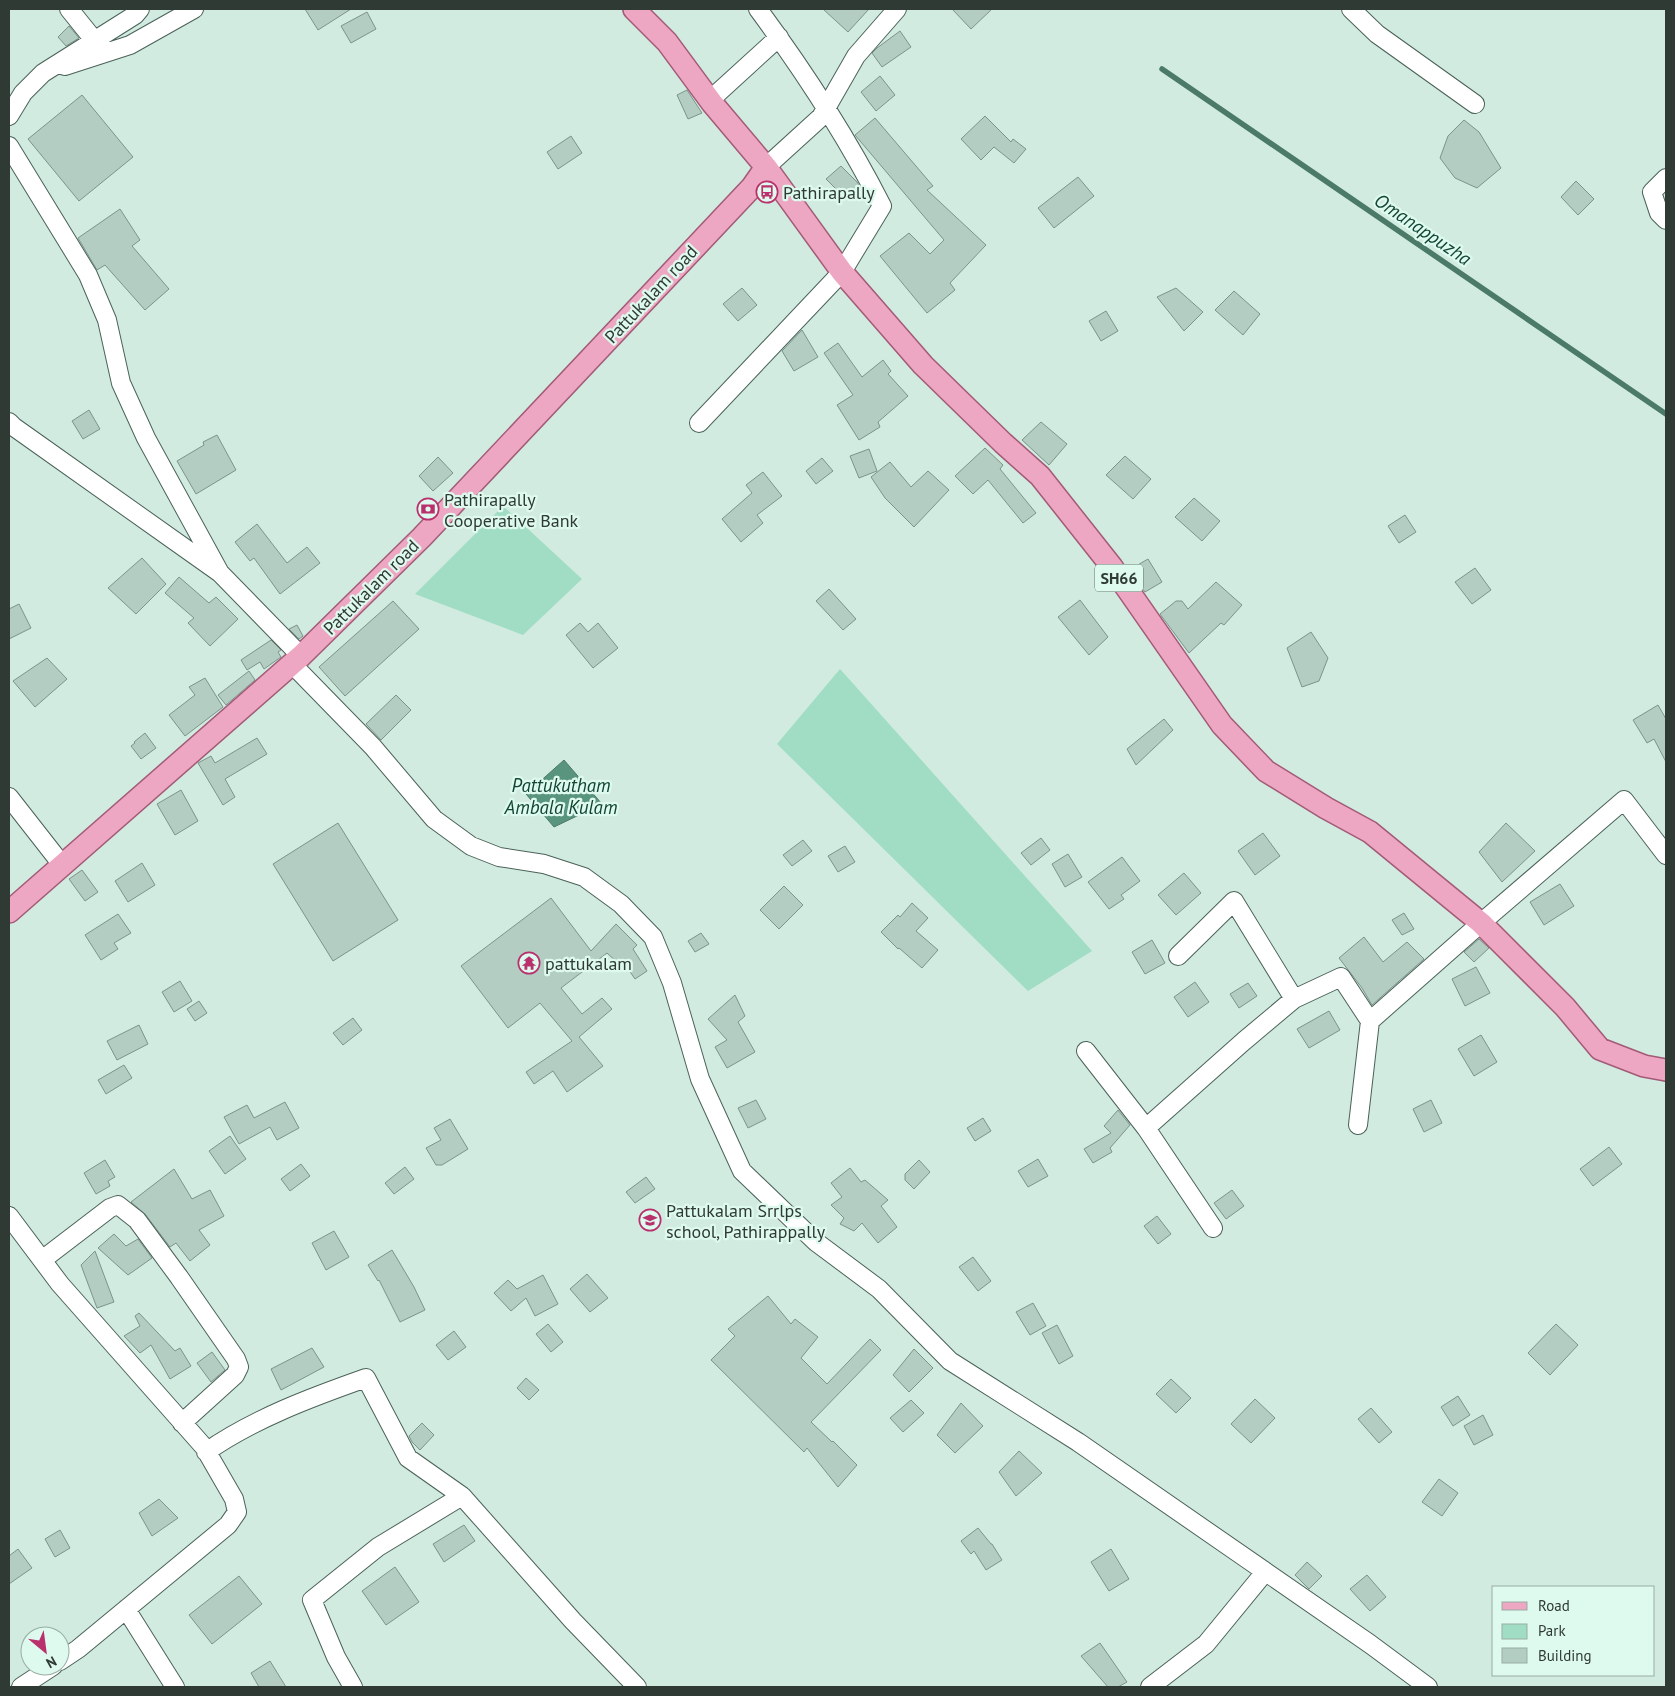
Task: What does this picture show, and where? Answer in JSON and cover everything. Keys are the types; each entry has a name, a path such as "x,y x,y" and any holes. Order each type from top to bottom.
{"main road":[{"name":"SH66","path":"637,10 667,42 710,100 766,167 842,272 923,365 1003,443 1040,476 1112,567 1222,725 1266,771 1326,808 1370,832 1481,923 1565,1007 1600,1049 1644,1066 1666,1070"},
{"name":"Pattukalam road","path":"9,912 297,660 422,537 752,187 766,167"}],"street":[{"path":"69,9 94,40 109,52"},
{"path":"9,116 23,93 43,74 135,15 140,9"},
{"path":"43,74 130,45 194,9"},
{"path":"699,423 842,272 882,206 861,164 779,36 758,9"},
{"path":"766,167 821,117 856,56 897,9"},
{"path":"1350,9 1377,34 1475,104"},
{"path":"710,100 779,36"},
{"path":"9,146 88,275 107,320 120,382 146,438 220,572 434,819 471,846 499,857 544,864 584,877 621,904 653,937 672,982 700,1079 742,1171 816,1242 879,1289 950,1361 1078,1442 1370,1644 1428,1687"},
{"path":"1666,178 1652,192 1659,213 1666,220"},
{"path":"9,422 220,572"},
{"path":"9,798 63,866"},
{"path":"1370,1021 1624,800 1666,855"},
{"path":"1178,956 1234,901 1294,999"},
{"path":"1146,1128 1244,1040 1294,999 1341,977 1370,1021 1358,1125"},
{"path":"1086,1051 1146,1128 1213,1228"},
{"path":"42,1260 110,1208 118,1205 137,1220 236,1358 239,1368 235,1375 182,1423"},
{"path":"9,1216 82,1310 206,1452 234,1499 238,1512 228,1525 70,1654"},
{"path":"206,1452 222,1441 304,1400 366,1378 408,1458 462,1496 573,1621 637,1687"},
{"path":"353,1687 336,1657 312,1600 378,1547 462,1496"},
{"path":"1150,1687 1206,1644 1265,1572"},
{"path":"126,1609 175,1687"},
{"path":"21,1687 38,1676"}],"green space":[{"path":"503,506 582,579 523,635 415,594"},
{"path":"840,669 1092,951 1028,991 777,744"}],"water":[{"name":"Pattukutham Ambala Kulam","path":"564,760 602,804 554,827 526,794"}],"building":[{"path":"305,9 351,9 318,30"},
{"path":"823,9 869,9 848,32"},
{"path":"952,9 992,9 971,29"},
{"path":"367,12 376,29 351,43 341,26"},
{"path":"69,26 79,38 66,46 58,37"},
{"path":"900,31 911,47 882,67 872,53"},
{"path":"880,76 895,95 876,111 861,92"},
{"path":"687,90 702,113 688,119 677,95"},
{"path":"82,95 133,157 79,201 28,139"},
{"path":"985,116 1011,142 1013,139 1026,149 1014,163 994,147 981,160 961,139"},
{"path":"875,118 933,186 927,190 986,245 950,283 955,290 927,313 880,256 909,233 930,254 944,240 855,135"},
{"path":"1464,120 1479,132 1501,168 1477,188 1455,178 1440,158 1448,136"},
{"path":"571,136 582,153 558,169 547,152"},
{"path":"841,166 857,182 861,189 845,198 826,179"},
{"path":"1078,177 1094,196 1054,228 1038,208"},
{"path":"1576,181 1594,199 1578,215 1561,197"},
{"path":"120,209 140,240 132,246 169,289 145,310 105,265 97,270 78,238"},
{"path":"742,288 757,305 738,321 723,304"},
{"path":"1176,288 1203,312 1184,331 1157,297"},
{"path":"1234,291 1260,314 1243,335 1215,310"},
{"path":"1106,311 1118,331 1101,341 1089,321"},
{"path":"802,330 818,357 794,371 782,351"},
{"path":"838,343 862,377 883,360 891,371 888,374 908,396 878,422 880,427 859,440 837,405 853,395 824,353"},
{"path":"89,410 100,429 83,439 72,421"},
{"path":"1041,422 1067,444 1049,465 1022,440"},
{"path":"217,435 236,470 196,494 177,461 204,445 203,442"},
{"path":"985,448 1003,465 1000,469 1036,513 1023,523 988,480 973,494 955,476"},
{"path":"869,449 877,471 859,478 850,456"},
{"path":"1125,456 1151,479 1133,499 1106,475"},
{"path":"438,457 453,473 433,491 419,476"},
{"path":"822,458 833,471 816,484 806,471"},
{"path":"890,462 911,487 928,471 949,490 914,527 885,498 871,477"},
{"path":"763,472 782,496 757,515 763,523 741,542 722,519 752,493 746,485"},
{"path":"1194,498 1220,521 1202,541 1175,517"},
{"path":"1405,515 1416,532 1399,543 1388,526"},
{"path":"257,524 287,563 307,547 320,563 280,594 254,558 250,561 235,542"},
{"path":"142,558 166,584 136,614 108,588"},
{"path":"1148,559 1162,582 1145,592 1129,570"},
{"path":"1475,568 1491,590 1472,604 1455,582"},
{"path":"179,577 209,603 216,597 238,619 210,646 188,623 194,618 165,593"},
{"path":"1216,582 1242,605 1224,625 1221,623 1189,653 1160,614 1176,601 1182,601 1188,609"},
{"path":"829,589 856,619 843,630 816,601"},
{"path":"1080,600 1108,637 1089,655 1058,617"},
{"path":"393,601 419,629 345,696 319,667"},
{"path":"19,604 31,628 9,639 9,609"},
{"path":"580,623 588,632 598,623 618,648 593,668 566,635"},
{"path":"297,625 303,636 299,639 289,629"},
{"path":"1311,632 1328,658 1319,681 1302,687 1287,648"},
{"path":"271,640 281,650 278,652 281,657 264,669 260,662 247,670 241,660"},
{"path":"47,658 67,679 35,707 13,681"},
{"path":"249,671 255,680 226,705 218,695"},
{"path":"205,678 223,707 185,736 169,715 195,695 189,687"},
{"path":"396,695 411,710 381,740 366,724"},
{"path":"1658,705 1666,719 1666,762 1654,739 1647,743 1633,720"},
{"path":"1164,719 1173,730 1136,765 1127,749"},
{"path":"145,733 156,748 141,759 131,746"},
{"path":"257,738 267,754 225,779 235,797 223,805 198,763 211,756 215,763"},
{"path":"181,790 198,821 175,835 157,804"},
{"path":"338,823 398,920 333,961 273,864"},
{"path":"1506,823 1535,851 1502,882 1479,852"},
{"path":"1263,833 1280,856 1255,875 1238,851"},
{"path":"1041,838 1050,850 1031,865 1021,853"},
{"path":"803,840 812,851 792,866 783,855"},
{"path":"845,846 855,862 838,872 828,856"},
{"path":"1068,854 1082,877 1065,887 1052,864"},
{"path":"1122,857 1140,881 1121,895 1124,899 1109,909 1088,882"},
{"path":"142,863 155,885 128,902 115,881"},
{"path":"82,870 98,892 85,901 69,879"},
{"path":"1184,873 1201,893 1176,915 1158,895"},
{"path":"1560,884 1574,906 1544,925 1530,902"},
{"path":"784,886 803,905 779,929 760,910"},
{"name":"pattukalam","path":"551,898 591,951 616,924 637,945 633,949 647,971 635,979 622,960 619,964 607,953 561,988 582,1014 602,998 612,1009 579,1037 603,1066 567,1092 553,1071 534,1084 526,1072 572,1041 540,1003 508,1028 461,966"},
{"path":"912,903 928,918 916,931 938,950 922,968 898,949 881,932 898,915 900,917"},
{"path":"1404,913 1414,929 1402,935 1392,920"},
{"path":"118,914 131,933 114,943 118,949 101,960 85,935"},
{"path":"701,933 709,944 695,952 688,941"},
{"path":"1364,937 1383,962 1407,942 1424,959 1372,1005 1362,988 1339,958"},
{"path":"1479,939 1489,948 1474,962 1464,952"},
{"path":"1152,940 1165,963 1145,974 1132,952"},
{"path":"1476,967 1490,993 1465,1006 1452,979"},
{"path":"180,981 192,1001 174,1012 162,992"},
{"path":"1195,982 1209,1002 1188,1017 1174,997"},
{"path":"1248,983 1257,996 1239,1008 1230,994"},
{"path":"735,995 745,1016 738,1022 755,1052 727,1068 715,1047 727,1040 708,1019"},
{"path":"199,1001 207,1013 195,1021 187,1009"},
{"path":"1329,1011 1340,1030 1309,1048 1297,1029"},
{"path":"353,1018 362,1030 343,1045 333,1033"},
{"path":"139,1025 148,1044 117,1060 107,1041"},
{"path":"1481,1035 1497,1062 1474,1076 1458,1049"},
{"path":"124,1065 132,1078 106,1094 98,1080"},
{"path":"756,1100 766,1119 748,1128 738,1108"},
{"path":"1431,1100 1442,1123 1424,1132 1413,1109"},
{"path":"285,1102 299,1128 277,1140 270,1127 239,1144 224,1117 247,1105 254,1118"},
{"path":"1118,1110 1130,1125 1110,1148 1112,1152 1093,1163 1084,1149 1111,1133 1104,1126"},
{"path":"983,1118 991,1131 975,1141 967,1128"},
{"path":"450,1119 468,1149 442,1165 436,1165 426,1148 441,1140 434,1128"},
{"path":"230,1136 246,1159 225,1174 209,1151"},
{"path":"1609,1147 1622,1164 1593,1186 1580,1169"},
{"path":"1038,1159 1048,1176 1028,1187 1018,1171"},
{"path":"105,1160 115,1177 108,1181 110,1186 96,1194 84,1173"},
{"path":"919,1160 930,1172 914,1189 905,1180 905,1174"},
{"path":"301,1164 310,1176 290,1191 281,1179"},
{"path":"405,1167 414,1179 394,1194 385,1183"},
{"path":"850,1168 861,1182 865,1180 888,1200 881,1206 897,1227 878,1243 862,1223 854,1231 840,1224 844,1218 831,1205 842,1197 831,1183"},
{"path":"174,1169 192,1199 210,1190 224,1216 199,1230 210,1245 190,1261 176,1243 170,1247 145,1214 131,1202"},
{"path":"646,1177 655,1189 635,1203 626,1192"},
{"path":"1232,1190 1244,1206 1226,1219 1214,1203"},
{"path":"1157,1216 1171,1234 1158,1244 1144,1226"},
{"path":"334,1231 349,1257 326,1270 312,1243"},
{"path":"114,1234 126,1246 138,1239 152,1258 128,1275 98,1248"},
{"path":"392,1250 425,1310 400,1322 379,1280 368,1265"},
{"path":"95,1251 114,1302 97,1308 81,1265"},
{"path":"973,1257 991,1281 978,1291 959,1267"},
{"path":"587,1274 608,1298 590,1312 570,1289"},
{"path":"543,1275 558,1304 535,1316 526,1298 511,1311 494,1293 508,1280 517,1289"},
{"path":"768,1296 791,1324 795,1319 818,1337 801,1358 827,1384 870,1339 881,1350 811,1422 857,1465 838,1487 807,1448 804,1452 711,1360 735,1336 728,1329"},
{"path":"1033,1303 1046,1326 1030,1335 1016,1312"},
{"path":"139,1313 175,1351 180,1348 191,1366 170,1379 151,1345 140,1353 124,1336 140,1326 135,1316"},
{"path":"548,1324 563,1342 551,1352 536,1334"},
{"path":"1556,1324 1578,1345 1550,1375 1528,1353"},
{"path":"1057,1325 1073,1356 1059,1364 1042,1333"},
{"path":"454,1331 466,1347 448,1360 436,1345"},
{"path":"312,1348 324,1367 281,1390 271,1369"},
{"path":"914,1349 933,1368 909,1392 893,1375"},
{"path":"212,1352 225,1370 211,1382 197,1363"},
{"path":"526,1378 539,1390 529,1400 517,1388"},
{"path":"1171,1379 1191,1398 1176,1413 1156,1394"},
{"path":"1458,1396 1470,1415 1453,1426 1441,1407"},
{"path":"1255,1399 1275,1418 1251,1443 1231,1424"},
{"path":"911,1400 924,1413 903,1432 890,1418"},
{"path":"961,1403 983,1426 955,1453 937,1435"},
{"path":"1371,1408 1392,1432 1379,1443 1358,1419"},
{"path":"1483,1415 1493,1435 1474,1445 1464,1426"},
{"path":"422,1423 434,1435 420,1450 409,1436"},
{"path":"1019,1451 1042,1473 1016,1496 999,1472"},
{"path":"1439,1479 1458,1493 1442,1516 1422,1502"},
{"path":"159,1499 178,1518 152,1536 139,1513"},
{"path":"464,1525 475,1541 444,1562 433,1544"},
{"path":"978,1528 992,1544 1002,1560 986,1570 974,1551 971,1554 961,1541"},
{"path":"60,1530 70,1548 55,1557 45,1539"},
{"path":"18,1549 32,1568 9,1584 9,1556"},
{"path":"1111,1549 1129,1579 1109,1591 1091,1562"},
{"path":"1307,1562 1322,1576 1309,1589 1295,1575"},
{"path":"395,1567 419,1602 386,1625 362,1591"},
{"path":"1367,1575 1386,1597 1370,1611 1350,1589"},
{"path":"239,1576 262,1604 212,1644 189,1615"},
{"path":"1100,1643 1127,1682 1118,1687 1108,1687 1081,1656"},
{"path":"270,1661 286,1687 259,1687 251,1673"}],"waterway":[{"name":"Omanappuzha","path":"1162,69 1666,414"}],"place":[{"name":"Pathirapally","path":"767,192"},
{"name":"Pathirapally Cooperative Bank","path":"428,509"},
{"name":"pattukalam","path":"529,963"},
{"name":"Pattukalam Srrlps school, Pathirappally","path":"650,1220"}]}
